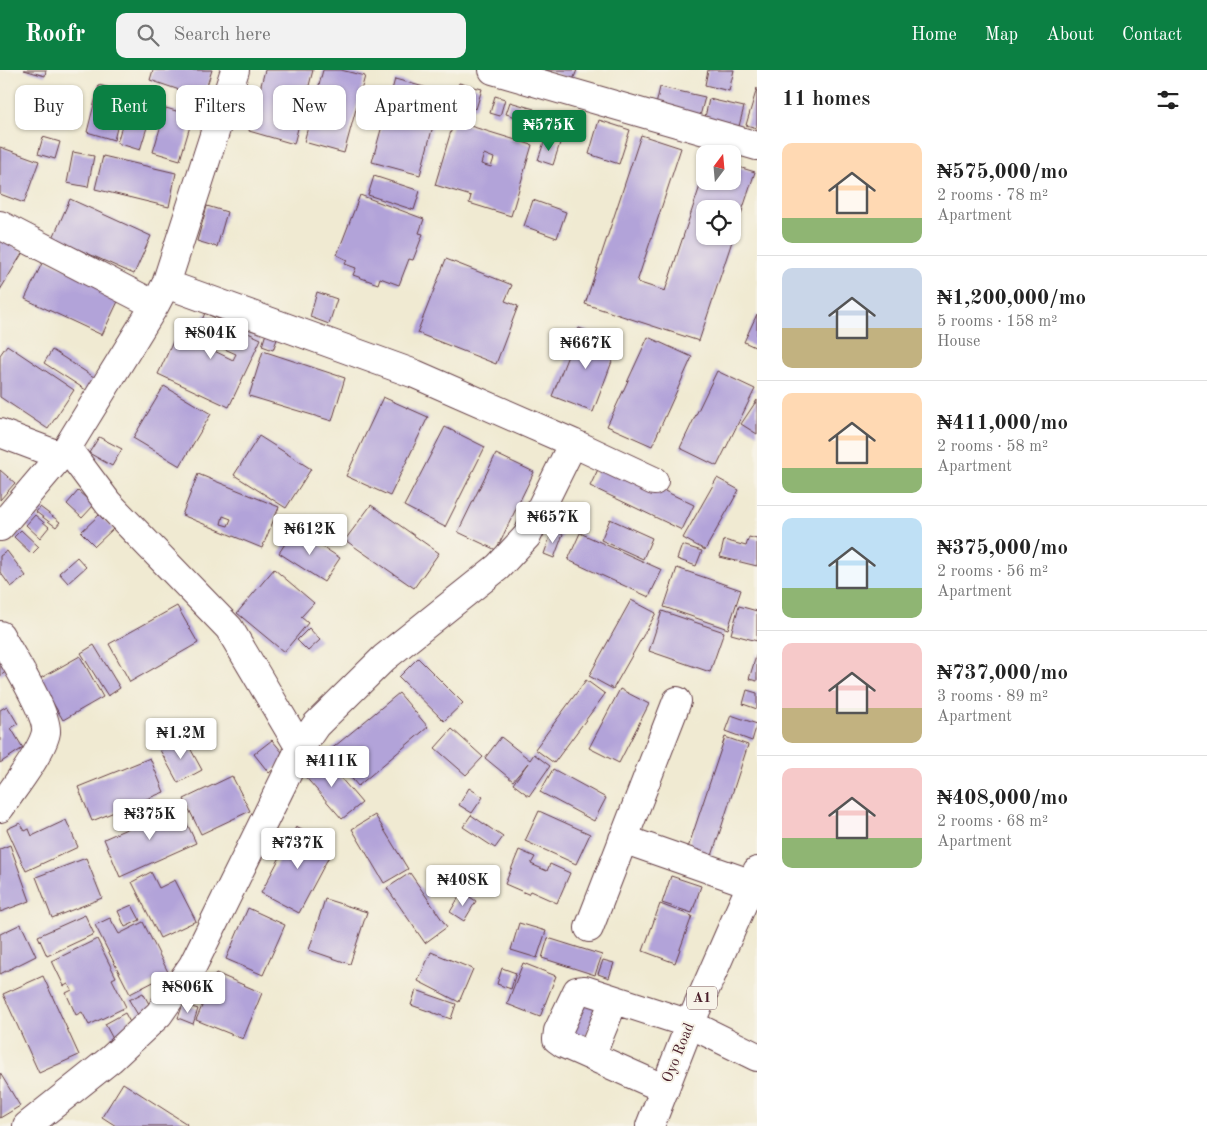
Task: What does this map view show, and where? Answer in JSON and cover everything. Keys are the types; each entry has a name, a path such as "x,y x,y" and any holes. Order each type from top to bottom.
{"main road":[{"path":"0,527 64,452 160,294 235,70"},
{"path":"493,70 757,146"},
{"path":"0,225 160,294 415,374 573,442 654,481"},
{"path":"0,433 64,452 108,503 229,628 300,748"},
{"path":"27,1126 111,1060 159,1014 193,965 300,748 316,725 384,658 498,566 527,536 573,442"},
{"path":"0,635 42,714 46,730 42,744 0,808"},
{"path":"589,928 677,700"},
{"path":"623,839 754,878"},
{"name":"Oyo Road","path":"650,1126 690,1024 754,878"},
{"path":"665,1089 564,1044 557,1039 558,1031 577,991 585,990 690,1024 757,1058"},
{"path":"591,1056 614,1000"}],"building":[{"path":"24,70 46,70 45,76"},
{"path":"153,70 212,70 207,85 176,85 176,89 150,80"},
{"path":"265,70 313,70 309,85 273,85 273,130 298,130 294,144 249,131 263,130 263,85 261,85"},
{"path":"323,70 341,70 365,76 363,85 356,85 356,109 344,153 304,142 307,130 346,130 346,85 319,85"},
{"path":"546,70 577,70 573,80"},
{"path":"708,70 734,70 729,91 705,85"},
{"path":"395,79 417,85 393,85"},
{"path":"476,87 482,89 476,109"},
{"path":"660,87 705,97 700,116 656,105"},
{"path":"757,88 757,128 746,125"},
{"path":"495,96 505,99 500,116 490,113"},
{"path":"709,99 744,107 738,130 704,122"},
{"path":"510,102 534,109 530,121 506,114"},
{"path":"93,108 93,130 116,130 114,140 87,132"},
{"path":"166,108 176,111 176,130 189,130 180,160 153,152 160,130 166,130"},
{"path":"599,120 630,130 619,164 589,154"},
{"path":"476,128 532,145 511,216 469,203 471,196 435,185 451,130 476,130","holes":["484,154 494,158 491,167 481,164"]},
{"path":"121,130 146,130 140,150 117,143"},
{"path":"381,130 432,130 420,175 372,162"},
{"path":"641,135 681,148 637,282 665,291 699,190 741,190 741,168 755,172 741,214 741,200 696,200 696,245 731,245 699,341 585,304"},
{"path":"43,137 60,142 55,159 38,154"},
{"path":"545,139 560,143 553,165 538,160"},
{"path":"0,147 39,161 24,203 0,194"},
{"path":"73,152 94,156 88,187 67,183"},
{"path":"103,156 176,173 169,207 95,189"},
{"path":"374,176 420,191 414,210 368,195"},
{"path":"360,195 424,219 419,233 423,234 413,260 409,259 399,285 380,278 378,284 353,275 356,268 345,264 347,260 337,255"},
{"path":"70,199 151,236 134,274 53,238"},
{"path":"533,200 566,212 557,238 524,226"},
{"path":"207,206 227,212 217,247 197,241"},
{"path":"0,238 23,252 0,290"},
{"path":"44,259 121,295 102,335 25,299"},
{"path":"446,259 512,285 505,301 518,306 496,364 417,333"},
{"path":"317,292 337,299 329,324 310,317"},
{"path":"205,313 261,339 229,407 158,374 177,333 233,360 236,354 195,336"},
{"path":"757,314 757,348 744,342"},
{"path":"579,328 619,343 593,412 552,396"},
{"path":"267,330 279,334 273,350 262,346"},
{"path":"648,337 692,357 652,446 607,426"},
{"path":"7,345 74,390 48,429 0,397 0,355"},
{"path":"52,350 97,379 89,392 44,363"},
{"path":"263,351 345,378 332,421 249,396"},
{"path":"717,371 755,389 717,466 680,448"},
{"path":"164,386 211,414 180,466 133,438"},
{"path":"383,397 428,417 390,496 346,476"},
{"path":"757,400 757,434 741,424"},
{"path":"445,427 485,447 445,527 404,506"},
{"path":"259,436 311,469 286,508 234,475"},
{"path":"99,437 122,449 112,466 89,453"},
{"path":"496,454 534,472 496,550 458,532"},
{"path":"602,461 694,505 682,530 590,486"},
{"path":"0,470 15,483 0,500"},
{"path":"198,474 279,507 262,548 182,515","holes":["223,516 231,519 228,526 221,524"]},
{"path":"717,478 739,490 705,550 683,538"},
{"path":"78,491 94,505 82,518 67,504"},
{"path":"371,505 439,553 414,588 345,540"},
{"path":"40,507 60,522 56,527 36,512"},
{"path":"35,515 49,527 40,538 26,525"},
{"path":"99,515 113,529 95,546 81,532"},
{"path":"610,519 652,538 643,559 601,540"},
{"path":"21,530 39,547 32,554 14,537"},
{"path":"552,531 563,534 554,558 544,554"},
{"path":"292,533 300,538 303,534 340,558 324,582 279,553"},
{"path":"580,533 662,570 649,597 568,560"},
{"path":"749,537 757,539 757,566 720,557 724,540 746,546"},
{"path":"682,545 702,551 696,566 677,559"},
{"path":"7,551 26,576 11,587 0,572 0,556"},
{"path":"77,557 86,567 68,583 59,573"},
{"path":"677,568 741,590 728,629 664,607"},
{"path":"274,569 314,603 301,617 308,623 284,652 237,613"},
{"path":"631,600 656,613 613,689 589,676"},
{"path":"177,606 198,643 130,682 109,644"},
{"path":"739,606 757,611 757,641 731,634"},
{"path":"662,611 724,632 710,672 649,651"},
{"path":"309,628 320,640 308,651 297,640"},
{"path":"94,645 120,688 108,696 81,653"},
{"path":"0,653 11,668 0,676"},
{"path":"757,653 757,681 749,679"},
{"path":"80,656 103,697 63,720 39,679"},
{"path":"418,658 463,703 444,721 399,677"},
{"path":"586,680 605,694 554,763 535,749"},
{"path":"620,689 649,704 619,763 589,748"},
{"path":"747,690 757,693 757,709 743,704"},
{"path":"399,693 428,727 358,786 329,751"},
{"path":"7,706 18,724 11,728 23,748 0,763 0,710"},
{"path":"731,715 757,724 752,741 725,731"},
{"path":"452,729 483,757 466,775 435,748"},
{"path":"184,737 202,770 178,783 160,750"},
{"path":"501,737 530,760 534,754 550,766 529,796 513,784 528,763 513,781 485,758"},
{"path":"725,737 748,745 712,856 688,848"},
{"path":"272,740 287,758 269,773 254,754"},
{"path":"323,757 362,803 342,819 303,774"},
{"path":"150,758 164,792 92,821 78,787"},
{"path":"553,769 606,798 594,821 540,792"},
{"path":"232,776 250,811 201,834 184,799"},
{"path":"469,788 483,797 472,813 459,805"},
{"path":"179,806 196,843 120,877 104,839"},
{"path":"539,811 590,834 576,864 525,841"},
{"path":"375,815 408,869 384,883 352,829"},
{"path":"471,815 503,837 495,848 463,827"},
{"path":"66,820 78,847 26,871 7,829 20,823 25,831 29,829 32,836"},
{"path":"296,827 334,847 299,913 261,893"},
{"path":"10,845 30,901 0,912 0,849"},
{"path":"519,850 535,857 531,864 547,871 550,864 570,873 557,903 530,891 528,894 505,884"},
{"path":"86,858 102,898 52,918 36,877"},
{"path":"151,872 159,888 175,880 196,921 160,938 132,882"},
{"path":"410,873 447,927 425,943 387,888"},
{"path":"671,876 701,886 692,913 662,903"},
{"path":"462,892 476,901 464,921 450,912"},
{"path":"325,899 367,912 350,964 309,950"},
{"path":"660,904 692,916 675,963 643,951"},
{"path":"132,905 140,920 125,927 118,911"},
{"path":"248,908 285,925 263,975 226,959"},
{"path":"85,915 94,934 47,956 38,936"},
{"path":"110,918 119,934 143,922 169,974 130,994 95,925"},
{"path":"519,923 546,931 537,958 511,950"},
{"path":"21,924 36,956 0,974 0,934"},
{"path":"548,938 602,955 595,975 542,958"},
{"path":"97,939 116,977 112,979 126,1007 89,1025 82,1012 76,1015 66,993 72,990 68,984 64,986 52,961"},
{"path":"431,952 473,969 459,1002 418,981"},
{"path":"603,960 614,963 609,978 598,974"},
{"path":"523,963 556,976 540,1017 507,1004"},
{"path":"502,968 516,973 511,989 497,984"},
{"path":"216,973 262,993 243,1039 196,1020"},
{"path":"43,976 79,1055 39,1073 3,994"},
{"path":"416,990 456,1004 451,1019 411,1005"},
{"path":"143,993 154,1013 141,1020 129,1000"},
{"path":"578,997 599,1006 584,1040 564,1032"},
{"path":"183,1004 198,1009 193,1024 178,1018"},
{"path":"125,1013 133,1028 113,1039 105,1024"},
{"path":"0,1073 20,1106 0,1118"},
{"path":"123,1083 187,1124 186,1126 116,1126 102,1117"}]}
